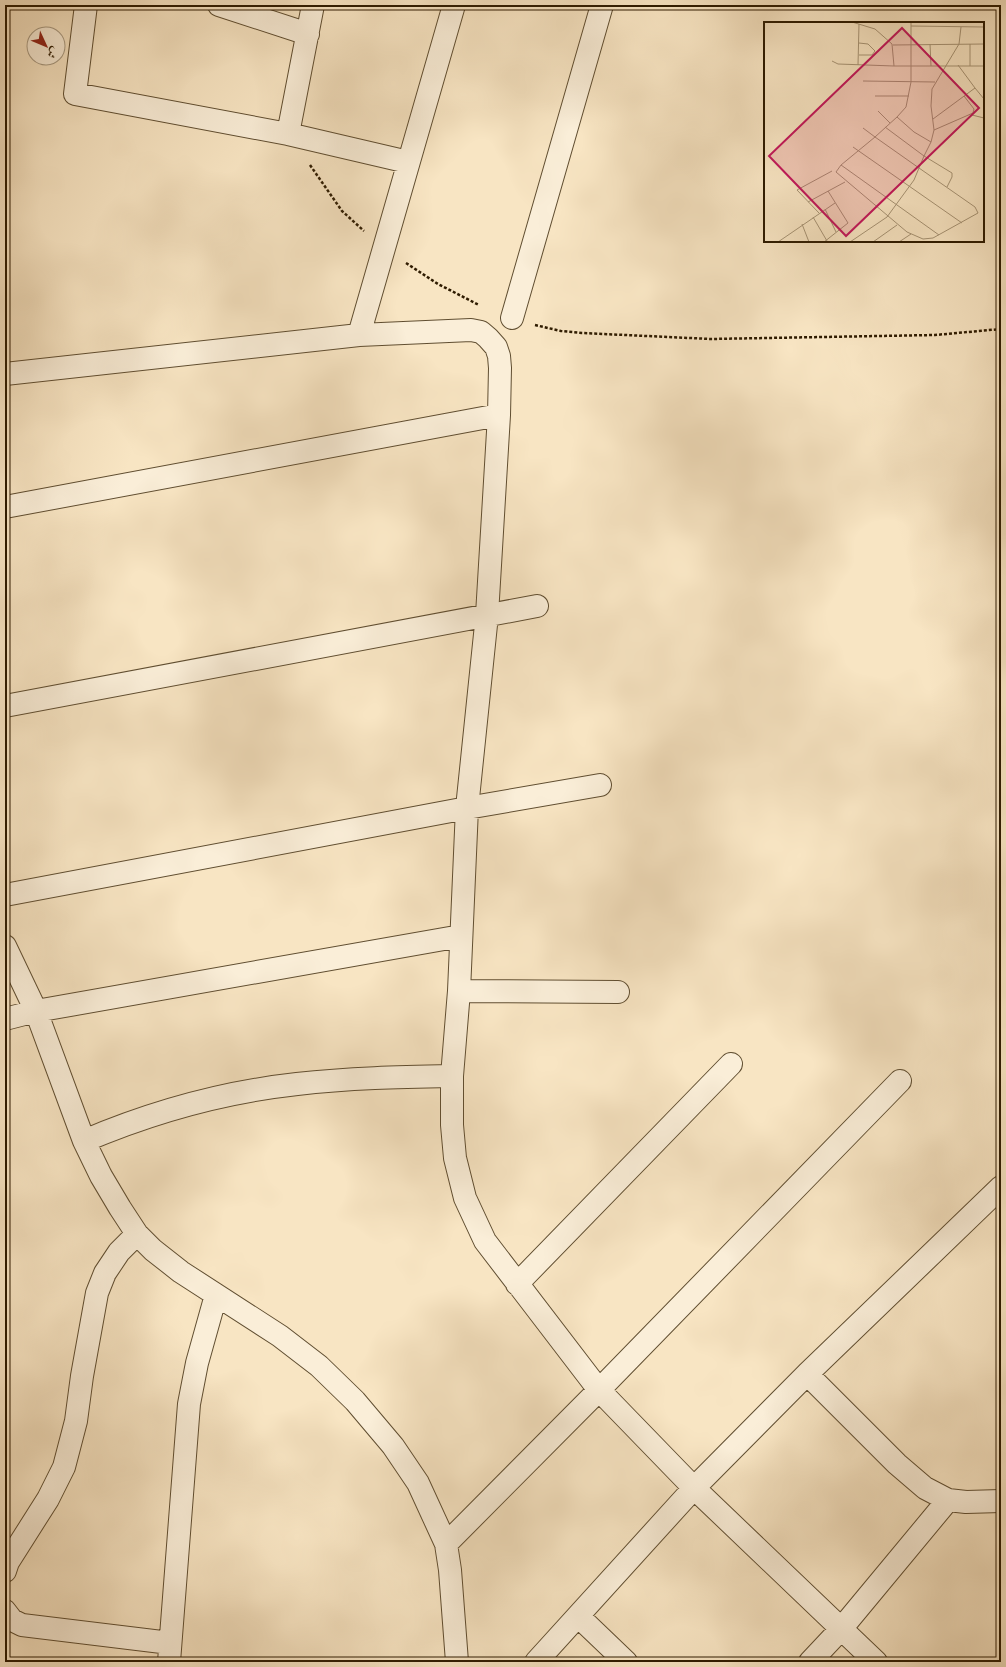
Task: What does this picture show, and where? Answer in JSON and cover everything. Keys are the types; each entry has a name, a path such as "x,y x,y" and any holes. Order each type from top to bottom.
{"street":[{"path":"86,5 75,94 288,134 408,162"},
{"path":"219,5 308,34"},
{"path":"288,134 313,5"},
{"path":"359,335 454,5"},
{"path":"512,318 602,5"},
{"path":"5,374 359,335 470,330 481,332 496,347 499,356 499,415 487,615 467,808 459,991 452,1076 452,1125 455,1158 465,1198 485,1241 599,1390 694,1488 876,1662"},
{"path":"5,507 499,415"},
{"path":"5,706 537,606"},
{"path":"5,895 467,808 600,785"},
{"path":"5,1019 36,1011 461,936"},
{"path":"5,946 36,1011 84,1141 101,1176 137,1234 153,1250 176,1268 280,1336 313,1361 355,1401 393,1446 418,1483 446,1544 450,1570 457,1662"},
{"path":"459,991 618,992"},
{"path":"517,1284 731,1064"},
{"path":"84,1141 145,1117 205,1100 252,1090 297,1084 378,1078 452,1076"},
{"path":"446,1544 599,1390 900,1081"},
{"path":"536,1662 694,1488 807,1374 1001,1187"},
{"path":"5,1571 8,1562 48,1499 64,1467 76,1421 82,1376 97,1293 105,1273 116,1257 137,1234"},
{"path":"5,1611 12,1620 22,1625 169,1653 189,1404 197,1363 216,1295"},
{"path":"807,1374 897,1464 925,1488 948,1500 966,1502 1001,1501"},
{"path":"810,1662 841,1629 948,1500"},
{"path":"578,1616 626,1662"}],"path":[{"path":"288,134 342,211 384,247 438,284 484,308 539,327 561,331 711,339 934,335 1001,329"}]}
